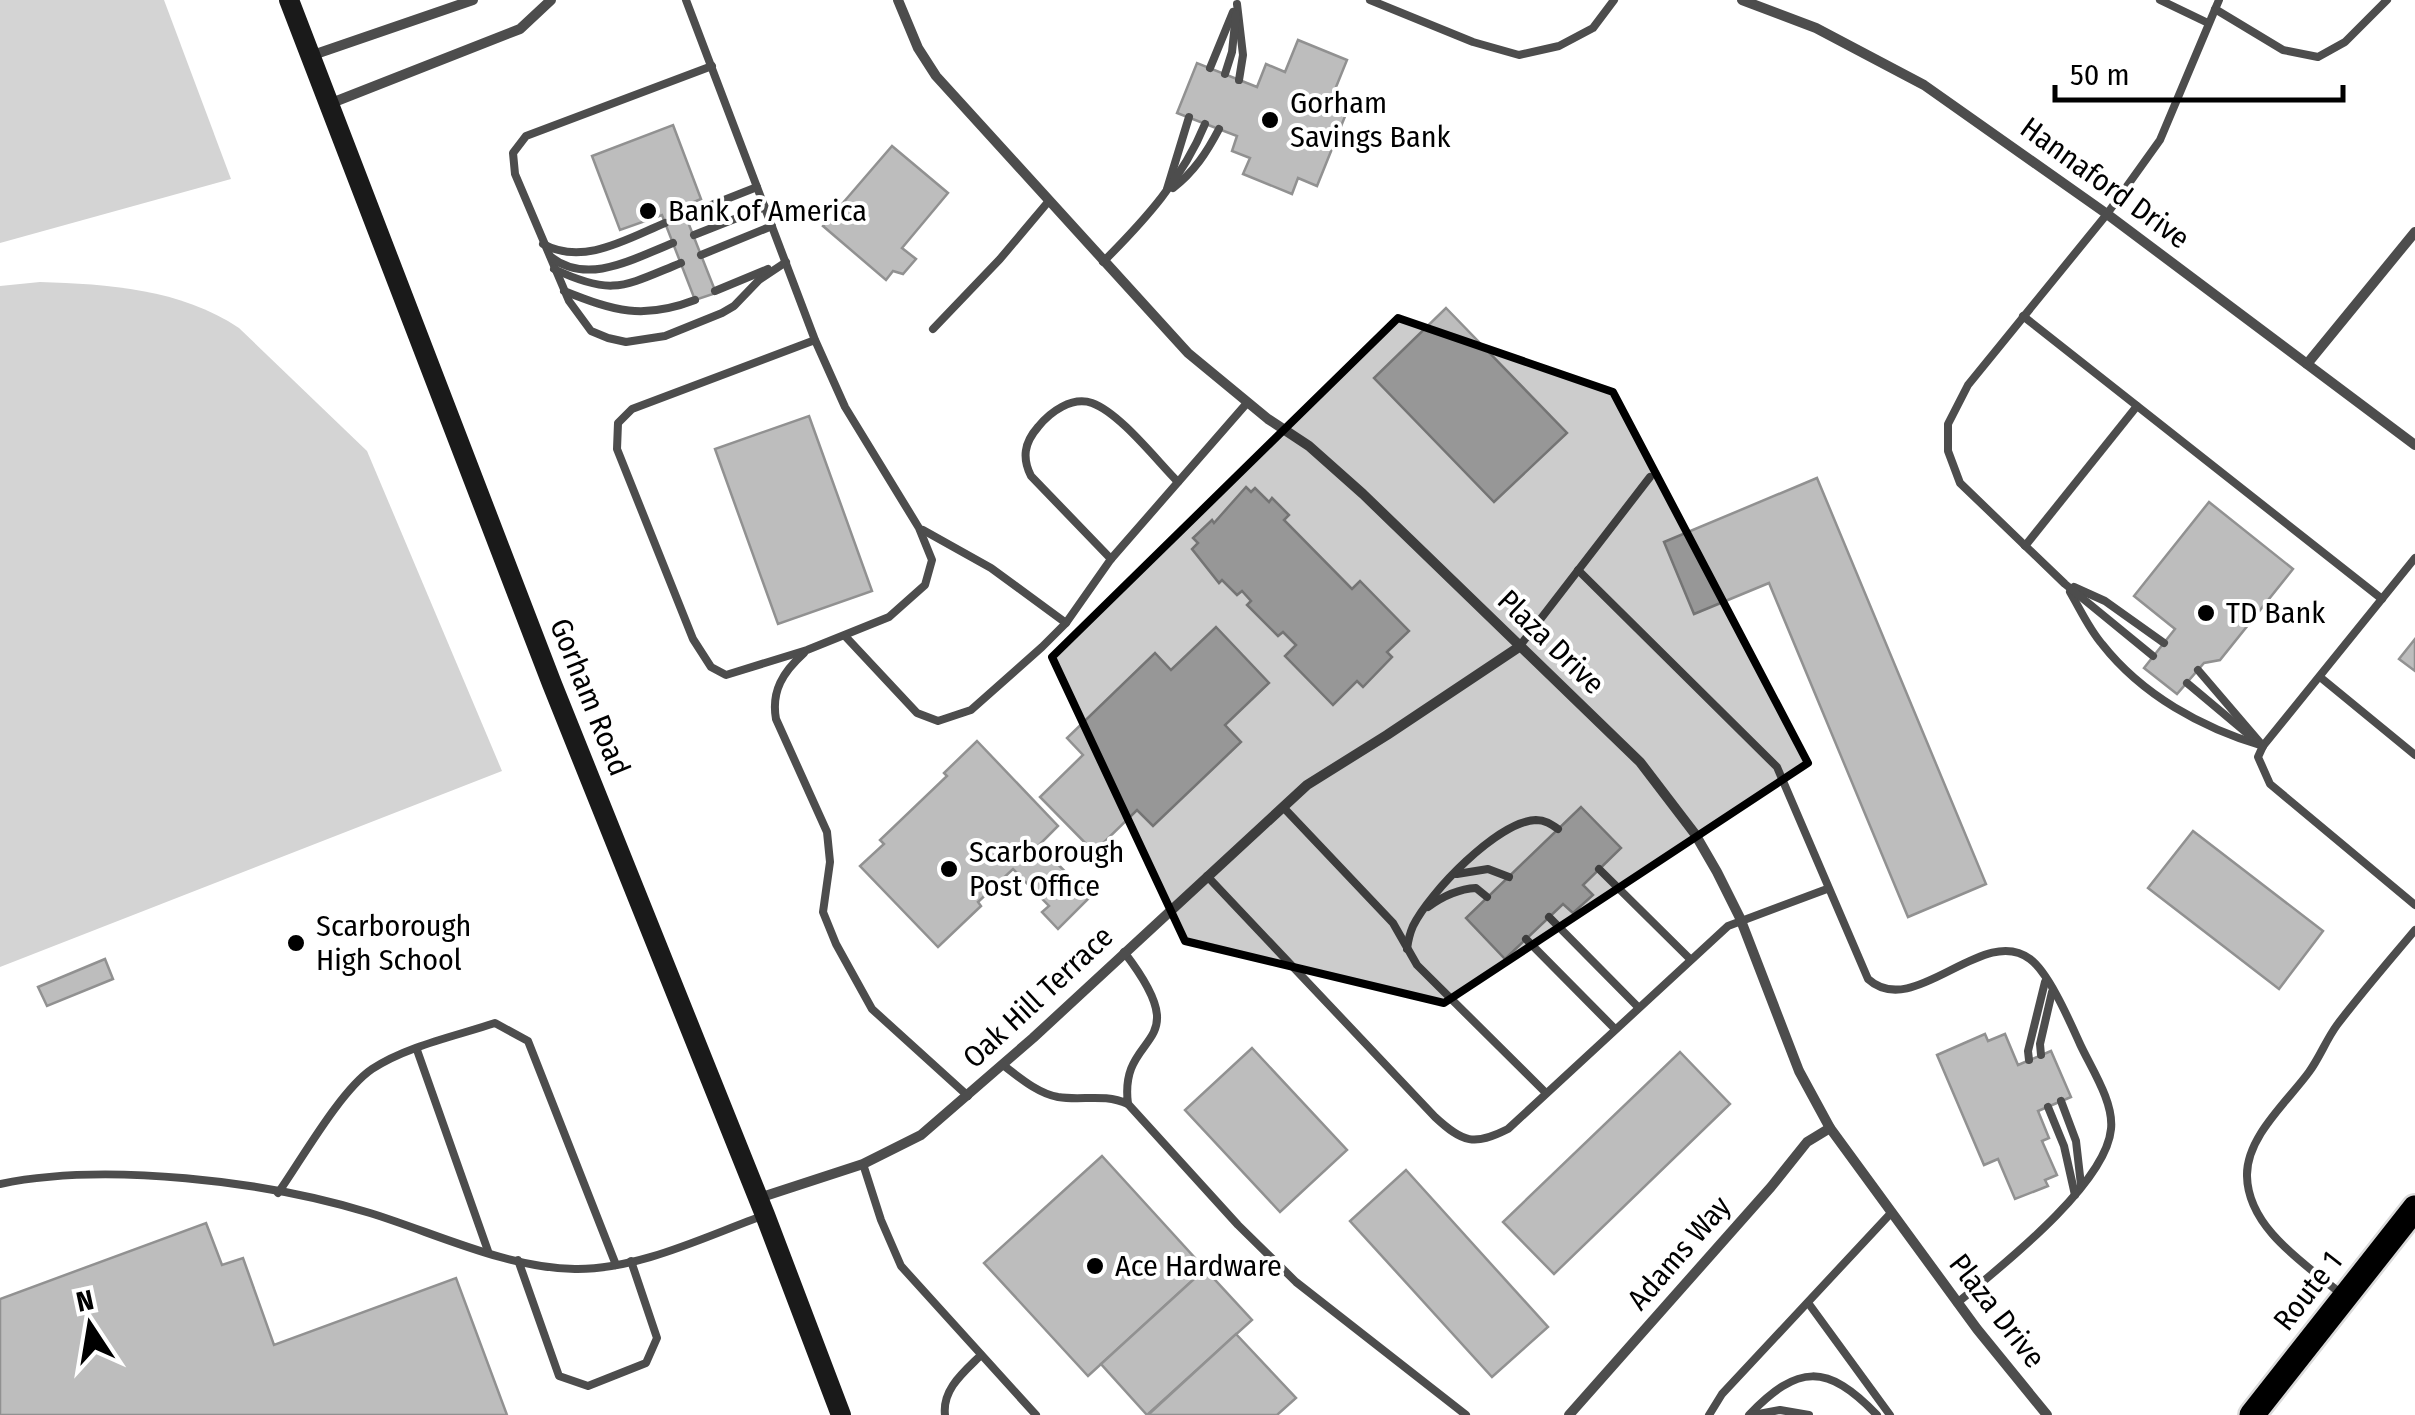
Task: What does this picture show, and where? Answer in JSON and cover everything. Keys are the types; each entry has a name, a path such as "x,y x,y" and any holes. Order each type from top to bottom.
{"main road":[{"name":"Gorham Road","path":"289,0 552,684 762,1206 840,1415"},
{"name":"Route 1","path":"2252,1415 2415,1208"}],"street":[{"path":"310,56 473,0"},
{"path":"328,104 520,29 552,0"},
{"name":"Plaza Drive","path":"898,0 918,48 936,76 1188,353 1308,446 1362,494 1640,762 1666,792 1695,834 1740,918 1798,1071 1830,1128 1958,1304 2047,1415"},
{"name":"Hannaford Drive","path":"1742,0 1816,28 1924,86 2107,214 2415,445"},
{"path":"2307,364 2415,232"},
{"name":"Oak Hill Terrace","path":"762,1206 863,1164 921,1134 1004,1064 1282,806 1340,762 1387,736 1519,646"},
{"name":"Adams Way","path":"1568,1415 1771,1187 1806,1142 1830,1128"}],"lane":[{"path":"686,0 815,340 845,406 919,528 932,560 925,586 889,617 807,650 726,675 711,667 693,639 617,449 618,423 632,408 815,340"},
{"path":"1370,0 1473,42 1519,55 1559,46 1593,28 1614,0"},
{"path":"2160,0 2208,23"},
{"path":"2153,656 2065,584 1960,483 1948,450 1948,424 1968,386 2107,214 2160,140 2217,5 2283,50 2318,58 2345,42 2387,0"},
{"path":"1210,68 1237,2"},
{"path":"1225,74 1232,52 1237,2"},
{"path":"1237,2 1244,54 1239,80"},
{"path":"712,66 535,132 520,142 513,153 515,174 564,291 592,331 626,342 665,336 734,306 759,280 786,262"},
{"path":"1166,194 1189,117"},
{"path":"1166,194 1205,124"},
{"path":"1103,262 1188,176 1219,129"},
{"path":"686,215 757,187"},
{"path":"933,329 1048,202"},
{"path":"694,235 765,207"},
{"path":"543,244 568,254 580,252 606,247 665,223"},
{"path":"701,255 772,226"},
{"path":"547,254 568,266 601,270 673,243"},
{"path":"715,291 786,262"},
{"path":"554,269 600,288 612,288 681,263"},
{"path":"564,291 602,306 639,313 695,300"},
{"path":"2023,316 2382,599"},
{"path":"1111,559 1031,476 1024,450 1038,426 1069,403 1094,404 1114,418 1178,482"},
{"path":"845,636 917,713 938,721 971,710 1066,623 1111,559 1248,403"},
{"path":"2025,546 2137,406"},
{"path":"1519,646 1650,477"},
{"path":"919,528 991,568 1066,623"},
{"path":"2415,558 2258,753 2270,784 2415,904"},
{"path":"1578,570 1777,766 1862,969 1876,987 1890,991 1911,987 1992,953 2011,952 2028,956 2075,1032 2110,1111 2112,1130 2075,1194 2034,1237 1958,1304"},
{"path":"2065,584 2105,600 2164,643"},
{"path":"2065,584 2099,641 2138,681 2223,734 2263,746"},
{"path":"807,650 780,682 774,706 776,719 827,832 830,862 823,904 826,923 872,1009 968,1096"},
{"path":"2198,670 2263,746"},
{"path":"2320,676 2415,756"},
{"path":"2186,684 2263,746"},
{"path":"1282,806 1393,923 1418,965 1546,1093"},
{"path":"1407,949 1411,930 1421,913 1506,830 1537,820 1558,829"},
{"path":"1457,874 1488,869 1509,877"},
{"path":"1600,869 1690,958"},
{"path":"1206,875 1449,1130 1464,1138 1484,1141 1508,1129 1690,958 1740,918 1828,889"},
{"path":"1421,913 1444,896 1468,888 1476,888 1487,897"},
{"path":"1549,917 1638,1007"},
{"path":"2345,1297 2271,1232 2253,1202 2246,1174 2266,1128 2311,1069 2336,1027 2415,930"},
{"path":"1526,939 1614,1028"},
{"path":"1124,952 1148,984 1158,1008 1159,1023 1125,1083 1128,1104"},
{"path":"2028,1060 2045,980"},
{"path":"2041,1055 2052,992"},
{"path":"278,1192 346,1096 369,1071 495,1023 528,1041 616,1265"},
{"path":"417,1050 488,1252"},
{"path":"1004,1064 1034,1088 1058,1097 1112,1097 1128,1104 1238,1225 1296,1282 1466,1415"},
{"path":"2061,1101 2076,1141 2081,1185"},
{"path":"2048,1106 2068,1160 2075,1194"},
{"path":"863,1164 900,1266 1036,1415"},
{"path":"0,1184 57,1174 88,1174 210,1182 278,1192 365,1212 518,1260 579,1270 631,1261 762,1206"},
{"path":"1709,1415 1722,1394 1891,1214"},
{"path":"518,1260 559,1376 588,1386 646,1363 657,1338 631,1261"},
{"path":"1809,1304 1890,1415"},
{"path":"945,1415 944,1404 951,1388 981,1355"},
{"path":"1751,1415 1783,1384 1805,1376 1829,1379 1865,1402 1877,1415"},
{"path":"1751,1415 1780,1410 1809,1415"}],"highlighted area":[{"path":"1398,318 1613,392 1808,763 1444,1003 1185,941 1052,657"}],"shaded area":[{"path":"0,0 164,0 231,179 0,243"},
{"path":"40,282 143,291 217,315 239,328 367,451 502,771 0,967 0,286"}],"building":[{"name":"Gorham Savings Bank","path":"1298,40 1347,60 1334,92 1352,99 1317,186 1298,178 1292,194 1243,174 1250,158 1232,151 1237,136 1177,113 1197,63 1257,87 1266,64 1285,72"},
{"name":"Bank of America","path":"673,125 701,199 682,207 716,293 695,300 662,215 620,230 592,156"},
{"path":"892,146 948,193 902,248 916,259 903,274 893,271 886,280 823,226"},
{"path":"1446,308 1567,433 1494,502 1374,378"},
{"path":"809,416 872,591 778,624 715,449"},
{"path":"1817,478 1986,884 1908,917 1769,583 1694,614 1664,542"},
{"path":"1246,487 1251,492 1255,488 1269,502 1272,498 1289,515 1284,520 1352,589 1360,581 1409,631 1387,652 1392,657 1363,687 1357,681 1333,705 1285,656 1296,645 1283,632 1278,636 1247,605 1251,601 1242,591 1237,595 1222,580 1219,583 1192,549 1198,543 1193,538 1212,520 1214,523"},
{"name":"TD Bank","path":"2209,502 2293,569 2220,660 2204,663 2177,694 2144,668 2175,629 2134,596"},
{"path":"1216,627 1269,683 1225,725 1241,742 1153,826 1137,810 1094,852 1040,797 1083,755 1067,738 1155,653 1171,670"},
{"path":"2415,639 2415,671 2399,659"},
{"path":"977,741 1058,826 1039,845 1090,897 1058,929 1042,912 1049,906 1013,869 938,947 860,866 884,844 880,840 947,776 944,773"},
{"path":"1581,807 1621,848 1583,885 1593,895 1573,913 1563,904 1505,959 1466,918"},
{"path":"2193,831 2323,931 2279,989 2148,888"},
{"path":"105,959 113,979 47,1006 38,987"},
{"path":"1985,1034 1988,1041 2005,1034 2018,1065 2051,1051 2071,1097 2038,1111 2049,1138 2042,1141 2057,1175 2045,1180 2048,1186 2015,1199 1998,1159 1984,1165 1937,1055"},
{"path":"1252,1048 1347,1150 1280,1212 1185,1110"},
{"path":"1680,1052 1730,1104 1554,1274 1503,1222"},
{"name":"Ace Hardware","path":"1102,1156 1205,1269 1088,1376 984,1263"},
{"path":"1406,1170 1548,1327 1492,1377 1350,1221"},
{"path":"206,1223 222,1265 243,1258 274,1345 456,1278 507,1415 0,1415 0,1299"},
{"path":"1205,1269 1252,1320 1147,1415 1101,1364"},
{"path":"1236,1334 1296,1398 1277,1415 1148,1415"}],"place":[{"name":"Gorham Savings Bank","path":"1270,120"},
{"name":"Bank of America","path":"648,211"},
{"name":"TD Bank","path":"2206,613"},
{"name":"Scarborough Post Office","path":"949,869"},
{"name":"Scarborough High School","path":"296,943"},
{"name":"Ace Hardware","path":"1095,1266"}]}
